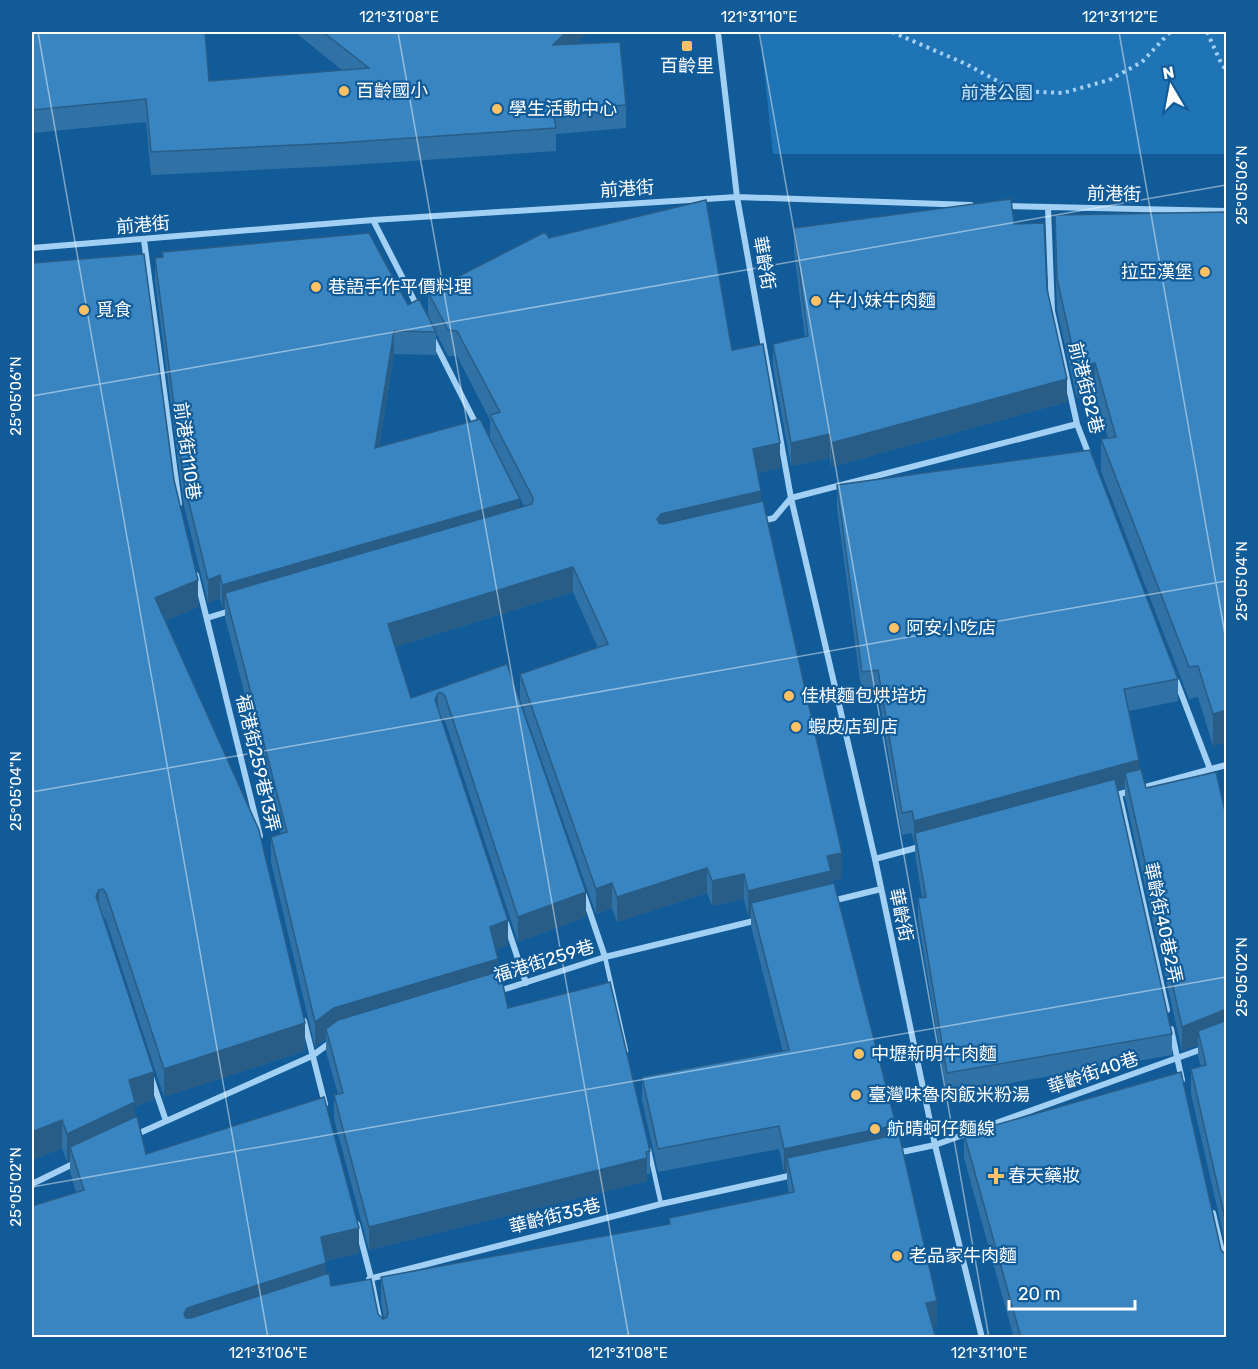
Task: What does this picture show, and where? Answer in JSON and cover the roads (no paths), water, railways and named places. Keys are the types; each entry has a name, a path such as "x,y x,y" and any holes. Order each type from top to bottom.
{"street":[{"name":"華齡街","path":"718,32 737,197 791,498 875,859 935,1145 982,1338"},
{"name":"前港街","path":"32,248 373,220 737,197 976,205"},
{"name":"前港街","path":"1000,206 1227,211"},
{"name":"前港街82巷","path":"1048,208 1052,310 1077,424 1090,457"},
{"path":"373,220 421,315"},
{"name":"前港街110巷","path":"144,240 179,507"},
{"path":"432,336 480,430"},
{"path":"752,523 774,518 791,498 1077,424"},
{"path":"193,562 207,618 242,608"},
{"name":"福港街259巷13弄","path":"207,618 263,848"},
{"path":"1171,669 1210,769"},
{"path":"1108,797 1227,765"},
{"name":"華齡街40巷2弄","path":"1119,794 1167,1013"},
{"path":"875,859 930,844"},
{"path":"823,904 881,889"},
{"path":"582,891 605,957"},
{"path":"503,915 526,983"},
{"name":"福港街259巷","path":"492,992 605,957 766,918"},
{"path":"301,1010 327,1112"},
{"path":"1170,1025 1185,1093"},
{"path":"124,1140 312,1056 336,1038"},
{"name":"華齡街40巷","path":"935,1145 1217,1043"},
{"path":"148,1066 166,1121"},
{"path":"889,1155 935,1145"},
{"path":"32,1184 83,1160"},
{"name":"華齡街35巷","path":"360,1282 661,1204 798,1174"},
{"path":"1211,1206 1224,1262"},
{"path":"354,1212 383,1338"}],"lane":[{"path":"605,957 628,1058"},
{"path":"648,1148 661,1204"}],"place":[{"name":"百齡里","path":"687,46"},
{"name":"百齡國小","path":"344,91"},
{"name":"學生活動中心","path":"497,109"},
{"name":"拉亞漢堡","path":"1205,272"},
{"name":"巷語手作平價料理","path":"316,287"},
{"name":"牛小妹牛肉麵","path":"816,301"},
{"name":"覓食","path":"84,310"},
{"name":"阿安小吃店","path":"894,628"},
{"name":"佳棋麵包烘培坊","path":"789,696"},
{"name":"蝦皮店到店","path":"796,727"},
{"name":"中壢新明牛肉麵","path":"859,1054"},
{"name":"臺灣味魯肉飯米粉湯","path":"856,1095"},
{"name":"航晴蚵仔麵線","path":"875,1129"},
{"name":"春天藥妝","path":"996,1176"},
{"name":"老品家牛肉麵","path":"897,1256"}],"park label":[{"name":"前港公園","path":"997,93"}]}
